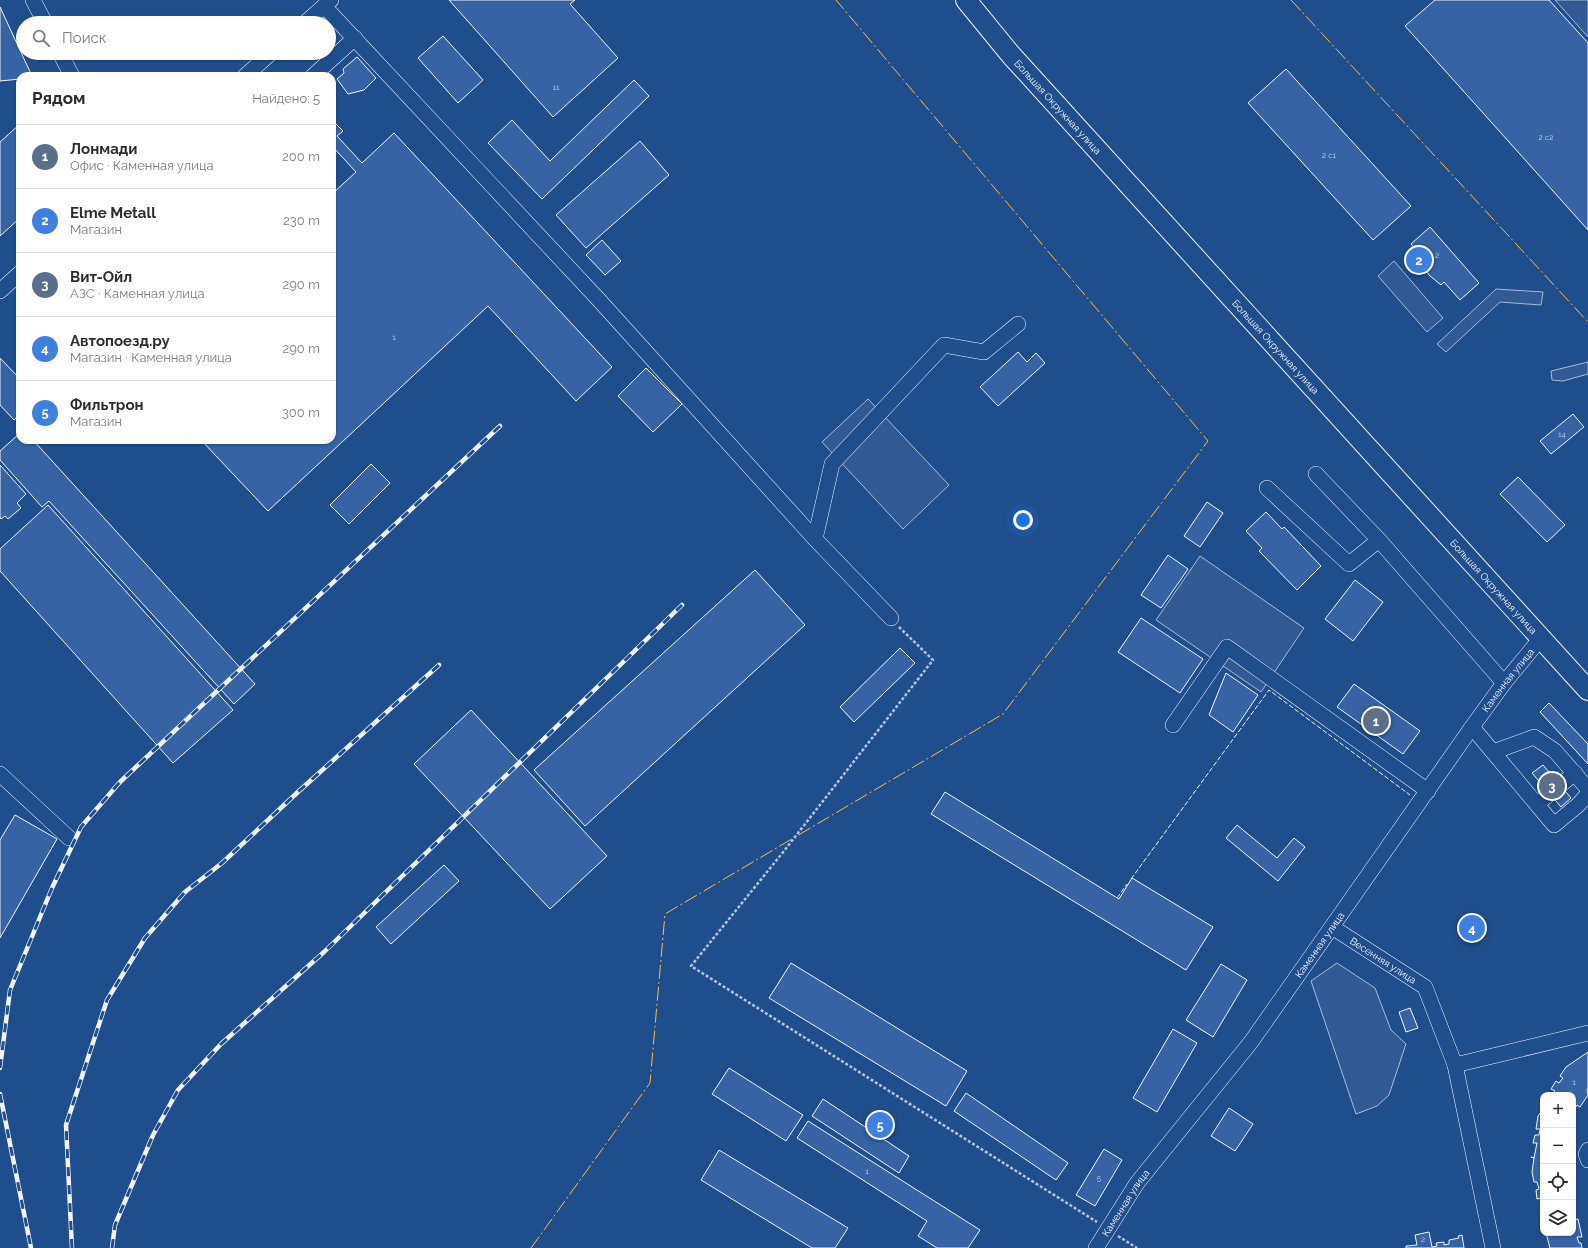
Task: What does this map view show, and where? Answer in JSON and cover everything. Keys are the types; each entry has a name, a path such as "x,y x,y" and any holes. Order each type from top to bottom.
{"main road":[{"name":"Большая Окружная улица","path":"966,0 1012,55 1588,690"}],"street":[{"path":"33,0 41,16"},
{"path":"313,16 328,3 355,38 599,300 815,539 890,618"},
{"path":"336,55 355,38"},
{"path":"64,60 70,72"},
{"path":"250,72 263,60"},
{"path":"317,72 331,60"},
{"path":"0,291 16,277"},
{"path":"815,539 832,464 901,390 944,345 984,352 1018,324"},
{"path":"1316,474 1379,540 1504,683"},
{"path":"1267,488 1349,564 1379,540"},
{"name":"Каменная улица","path":"1096,1248 1137,1183 1250,1042 1472,727 1504,683 1541,638"},
{"path":"1173,725 1227,647 1428,791"},
{"path":"1472,727 1554,825 1578,805 1588,794"},
{"path":"1493,752 1534,737 1556,751 1588,789"},
{"path":"1537,804 1575,773"},
{"path":"0,774 69,838"},
{"name":"Весенняя улица","path":"1332,927 1425,987 1454,1065 1493,1248"},
{"path":"1454,1065 1588,1033"},
{"path":"1588,1150 1586,1154 1588,1160"}],"path":[{"path":"890,618 934,660 784,851 690,966 1137,1248"}],"shaded area":[{"path":"1555,0 1588,0 1588,37"},
{"path":"1394,261 1443,318 1427,332 1378,276"},
{"path":"1496,289 1543,292 1541,305 1500,302 1446,352 1437,344"},
{"path":"1588,362 1588,374 1563,381 1552,380 1551,371"},
{"path":"868,399 949,485 903,529 822,442"},
{"path":"1200,556 1304,628 1261,692 1156,620"},
{"path":"1337,963 1375,988 1391,1030 1406,1044 1389,1095 1377,1106 1356,1114 1311,981"}],"building":[{"path":"449,0 575,0 570,4 618,58 553,117"},
{"path":"1435,0 1549,0 1588,43 1588,230 1405,26"},
{"path":"0,7 16,42 16,60 25,60 30,72 16,72 16,79 0,81"},
{"path":"443,36 483,80 458,103 418,58"},
{"path":"357,57 376,78 364,90 348,94 337,79 344,73 343,69"},
{"path":"1286,69 1411,206 1373,240 1248,103"},
{"path":"634,80 649,96 542,199 488,143 512,120 550,161"},
{"path":"336,124 343,131 337,136 362,163 394,133 612,367 576,401 488,306 268,511 205,444 336,444 336,190 356,172 336,150"},
{"path":"16,128 16,222 0,236 0,142"},
{"path":"640,141 669,175 586,248 556,215"},
{"path":"1430,227 1479,283 1460,300 1444,282 1441,285 1429,275 1425,269 1429,265 1411,244"},
{"path":"602,240 621,261 605,275 586,255"},
{"path":"1018,352 1027,362 1036,353 1045,363 998,406 980,387"},
{"path":"0,358 16,375 16,418 14,420 0,405"},
{"path":"646,368 682,404 653,432 618,396"},
{"path":"1573,414 1584,427 1551,454 1540,441"},
{"path":"16,437 16,444 37,444 255,684 234,704 49,501 42,507 0,460 0,451"},
{"path":"371,464 390,483 349,524 330,505"},
{"path":"0,465 26,494 17,503 21,508 8,519 5,516 1,519 0,517"},
{"path":"1518,477 1565,525 1547,542 1500,494"},
{"path":"1207,502 1223,513 1200,547 1184,536"},
{"path":"48,505 233,710 173,763 0,571 0,549"},
{"path":"1266,512 1282,529 1284,527 1321,566 1297,590 1259,551 1262,548 1246,531"},
{"path":"1168,555 1188,569 1161,608 1141,595"},
{"path":"755,570 805,625 585,826 534,770"},
{"path":"1355,580 1383,602 1353,641 1325,619"},
{"path":"1141,618 1203,659 1180,693 1118,652"},
{"path":"900,648 915,663 854,722 840,707"},
{"path":"1226,673 1258,695 1233,732 1209,715"},
{"path":"1354,684 1420,731 1403,754 1337,707"},
{"path":"1549,703 1588,744 1588,764 1540,712"},
{"path":"471,710 607,856 550,909 414,764"},
{"path":"1543,765 1571,798 1561,807 1532,773"},
{"path":"945,792 1119,899 1132,878 1213,927 1186,970 931,814"},
{"path":"15,815 57,839 0,938 0,840"},
{"path":"1237,825 1277,858 1294,838 1305,847 1278,881 1226,838"},
{"path":"444,865 459,881 391,944 376,927"},
{"path":"791,963 967,1071 946,1106 769,998"},
{"path":"1221,964 1247,980 1213,1037 1186,1020"},
{"path":"1410,1008 1418,1028 1406,1032 1399,1012"},
{"path":"1173,1029 1197,1043 1157,1112 1133,1098"},
{"path":"1588,1052 1588,1095 1580,1107 1577,1105 1576,1107 1576,1092 1554,1092 1555,1091 1551,1089 1556,1081 1559,1083 1563,1078 1560,1076 1566,1067"},
{"path":"729,1068 803,1115 786,1141 712,1094"},
{"path":"966,1093 1068,1163 1056,1180 954,1111"},
{"path":"823,1099 909,1156 899,1173 812,1116"},
{"path":"1229,1108 1253,1124 1235,1151 1211,1136"},
{"path":"1540,1113 1540,1129 1536,1129 1538,1116"},
{"path":"808,1121 980,1230 968,1248 937,1248 918,1236 927,1221 797,1138"},
{"path":"1540,1129 1540,1198 1537,1199 1536,1190 1539,1189 1537,1182 1534,1182 1532,1172 1537,1143 1533,1143 1535,1135 1539,1135"},
{"path":"1104,1149 1122,1160 1095,1206 1076,1195"},
{"path":"719,1150 848,1228 835,1248 812,1248 701,1180"},
{"path":"1576,1219 1578,1219 1582,1237 1577,1237 1582,1248 1550,1248 1547,1236 1576,1236"},
{"path":"1429,1232 1432,1247 1437,1246 1436,1243 1444,1242 1444,1245 1449,1244 1449,1240 1459,1238 1458,1236 1462,1235 1464,1248 1406,1248 1406,1246 1417,1245 1415,1235"}],"railway":[{"path":"0,1068 10,990 52,888 81,827 120,782 500,426"},
{"path":"112,1248 115,1225 153,1135 178,1090 221,1044 324,952 682,605"},
{"path":"72,1248 66,1125 107,1000 145,938 185,892 222,863 299,791 439,665"},
{"path":"0,1094 31,1248"}],"fence":[{"path":"1131,879 1269,690 1410,795"},
{"path":"1117,898 1127,884"}],"power":[{"path":"531,1248 650,1083 665,914 1003,714 1208,441 836,0"},
{"path":"1291,0 1588,322"}],"place":[{"name":"Elme Metall","path":"1419,260"},
{"name":"Лонмади","path":"1376,721"},
{"name":"Вит-Ойл","path":"1552,786"},
{"name":"Автопоезд.ру","path":"1472,928"},
{"name":"Фильтрон","path":"880,1125"}]}
